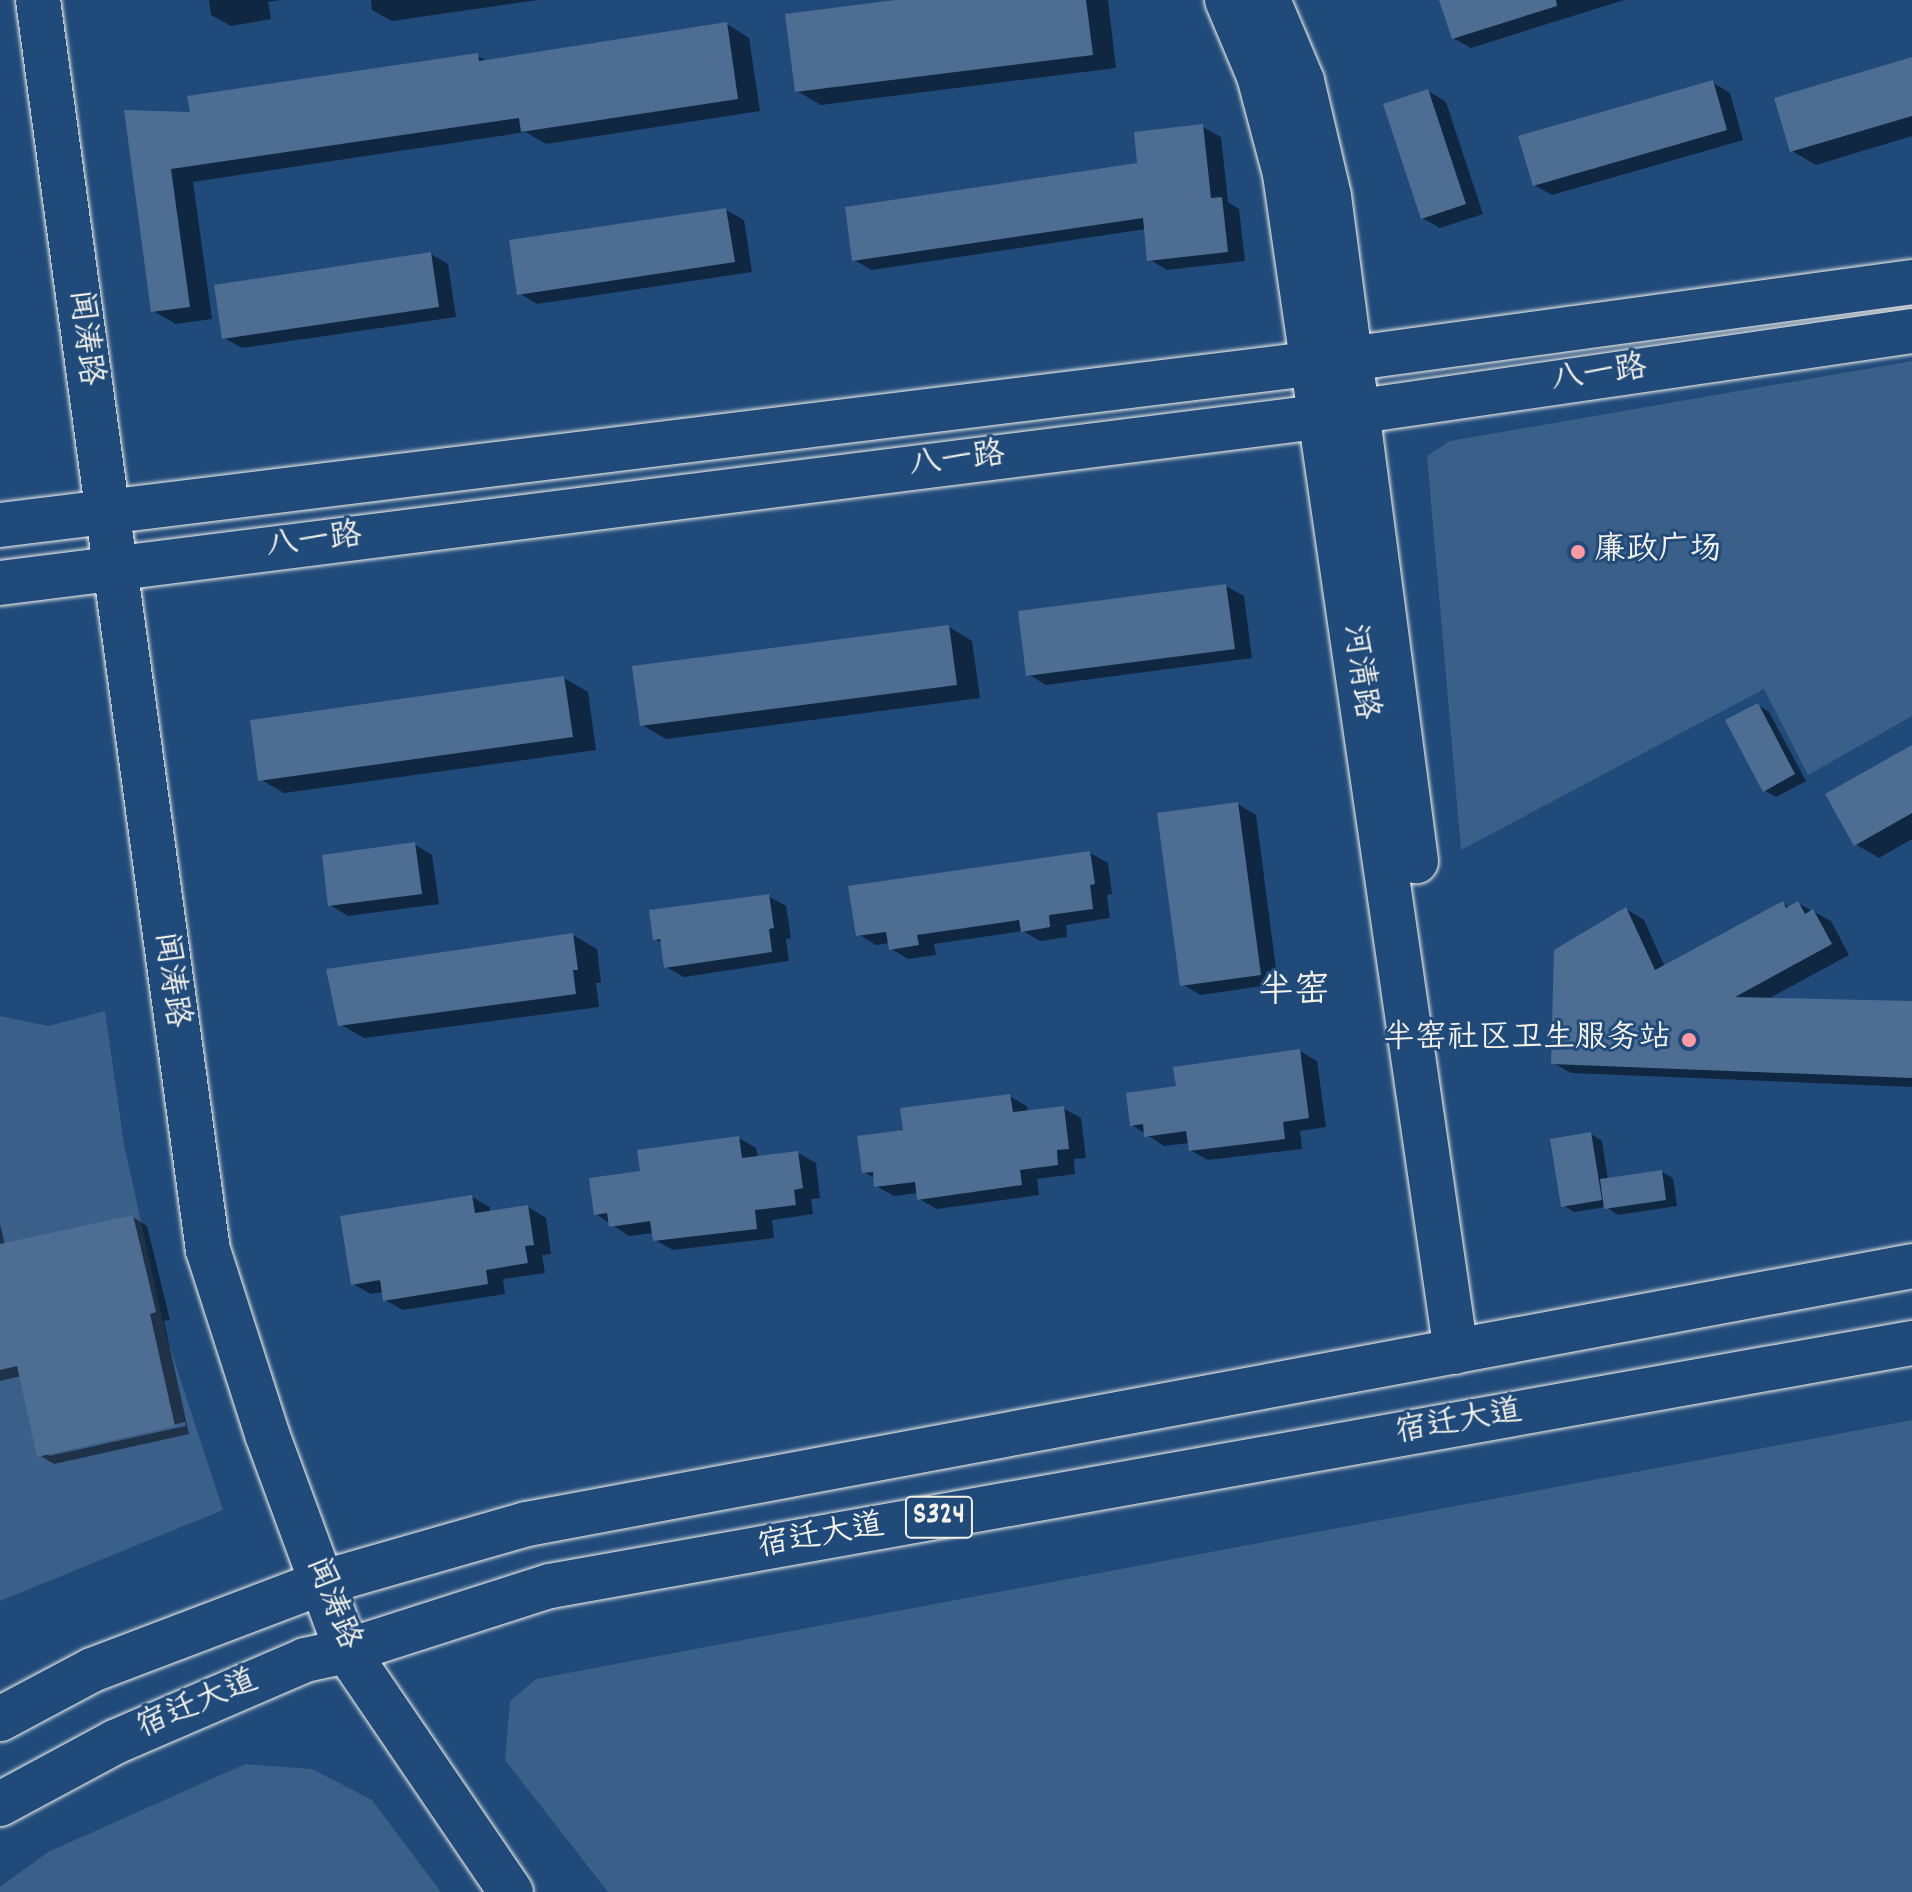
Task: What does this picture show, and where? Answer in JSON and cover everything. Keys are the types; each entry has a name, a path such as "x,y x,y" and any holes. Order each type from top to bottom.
{"main road":[{"name":"闻涛路","path":"38,0 208,1250 267,1434 347,1651 511,1892"},
{"name":"河清路","path":"1227,0 1259,76 1277,135 1333,361 1430,965 1470,1350"},
{"name":"河清路","path":"1268,0 1296,66 1318,137 1341,265 1333,361"},
{"name":"八一路","path":"0,525 1333,361 1912,282"},
{"name":"八一路","path":"0,583 1340,414 1912,331"},
{"name":"宿迁大道","path":"0,1719 92,1670 321,1583 527,1524 1912,1266"},
{"name":"宿迁大道","path":"0,1804 115,1742 305,1660 347,1651 550,1586 1912,1343"}],"shaded area":[{"path":"1912,361 1912,716 1808,775 1764,689 1461,850 1427,456 1450,441"},
{"path":"105,1011 124,1144 165,1332 223,1510 0,1601 0,1016 48,1026"},
{"path":"1912,1420 1912,1892 608,1892 505,1760 510,1701 536,1679"},
{"path":"245,1764 312,1769 372,1800 441,1892 0,1892 0,1887 48,1852"}],"building":[{"path":"895,0 1086,0 1093,55 795,92 785,14"},
{"path":"1439,0 1556,0 1557,6 1452,39"},
{"path":"727,22 738,99 521,132 519,118 171,169 190,307 151,312 124,110 190,112 187,96 478,53 479,61"},
{"path":"1912,57 1912,116 1790,152 1774,98"},
{"path":"1713,80 1727,130 1533,186 1518,136"},
{"path":"1428,89 1466,204 1421,219 1383,104"},
{"path":"1203,124 1211,198 1222,197 1228,252 1147,261 1143,218 852,261 845,207 1137,163 1134,132"},
{"path":"726,208 735,262 517,295 509,240"},
{"path":"431,252 439,307 222,339 214,285"},
{"path":"1226,584 1235,649 1026,676 1018,611"},
{"path":"949,625 957,685 640,726 632,666"},
{"path":"564,676 573,737 258,781 250,720"},
{"path":"1758,703 1795,774 1763,792 1725,720"},
{"path":"1912,745 1912,813 1854,846 1825,794"},
{"path":"1238,802 1261,975 1180,986 1157,813"},
{"path":"415,842 422,894 328,906 322,855"},
{"path":"1090,851 1095,884 1090,885 1093,909 1049,915 1050,927 1021,932 1019,920 917,935 919,945 889,950 886,932 856,936 848,886"},
{"path":"769,894 774,928 769,929 772,952 664,968 660,939 653,940 649,910"},
{"path":"1783,901 1786,908 1798,901 1805,914 1813,909 1832,944 1735,997 1912,1001 1912,1078 1551,1064 1554,950 1626,907 1655,970"},
{"path":"573,933 578,970 573,970 576,994 338,1026 326,969"},
{"path":"1300,1049 1309,1118 1283,1122 1285,1139 1189,1151 1186,1131 1144,1137 1143,1124 1130,1126 1126,1093 1176,1086 1173,1067"},
{"path":"1010,1094 1013,1112 1064,1106 1069,1149 1057,1150 1058,1165 1020,1170 1022,1185 917,1200 915,1182 874,1187 873,1172 862,1173 857,1136 903,1130 900,1108"},
{"path":"1591,1132 1602,1200 1561,1207 1550,1139"},
{"path":"739,1136 742,1158 798,1151 803,1188 794,1190 796,1205 755,1210 757,1229 653,1241 650,1221 609,1227 607,1213 594,1215 589,1178 640,1171 637,1150"},
{"path":"1662,1170 1666,1200 1604,1209 1600,1179"},
{"path":"472,1195 475,1213 528,1205 534,1245 525,1246 528,1263 486,1270 488,1284 383,1301 380,1280 351,1285 340,1216"},
{"path":"133,1215 156,1312 150,1314 175,1426 37,1457 17,1366 0,1370 0,1244"}],"place":[{"name":"廉政广场","path":"1578,552"},
{"name":"半窑社区卫生服务站","path":"1689,1040"}],"district":[{"name":"半窑","path":"1294,994"}]}
